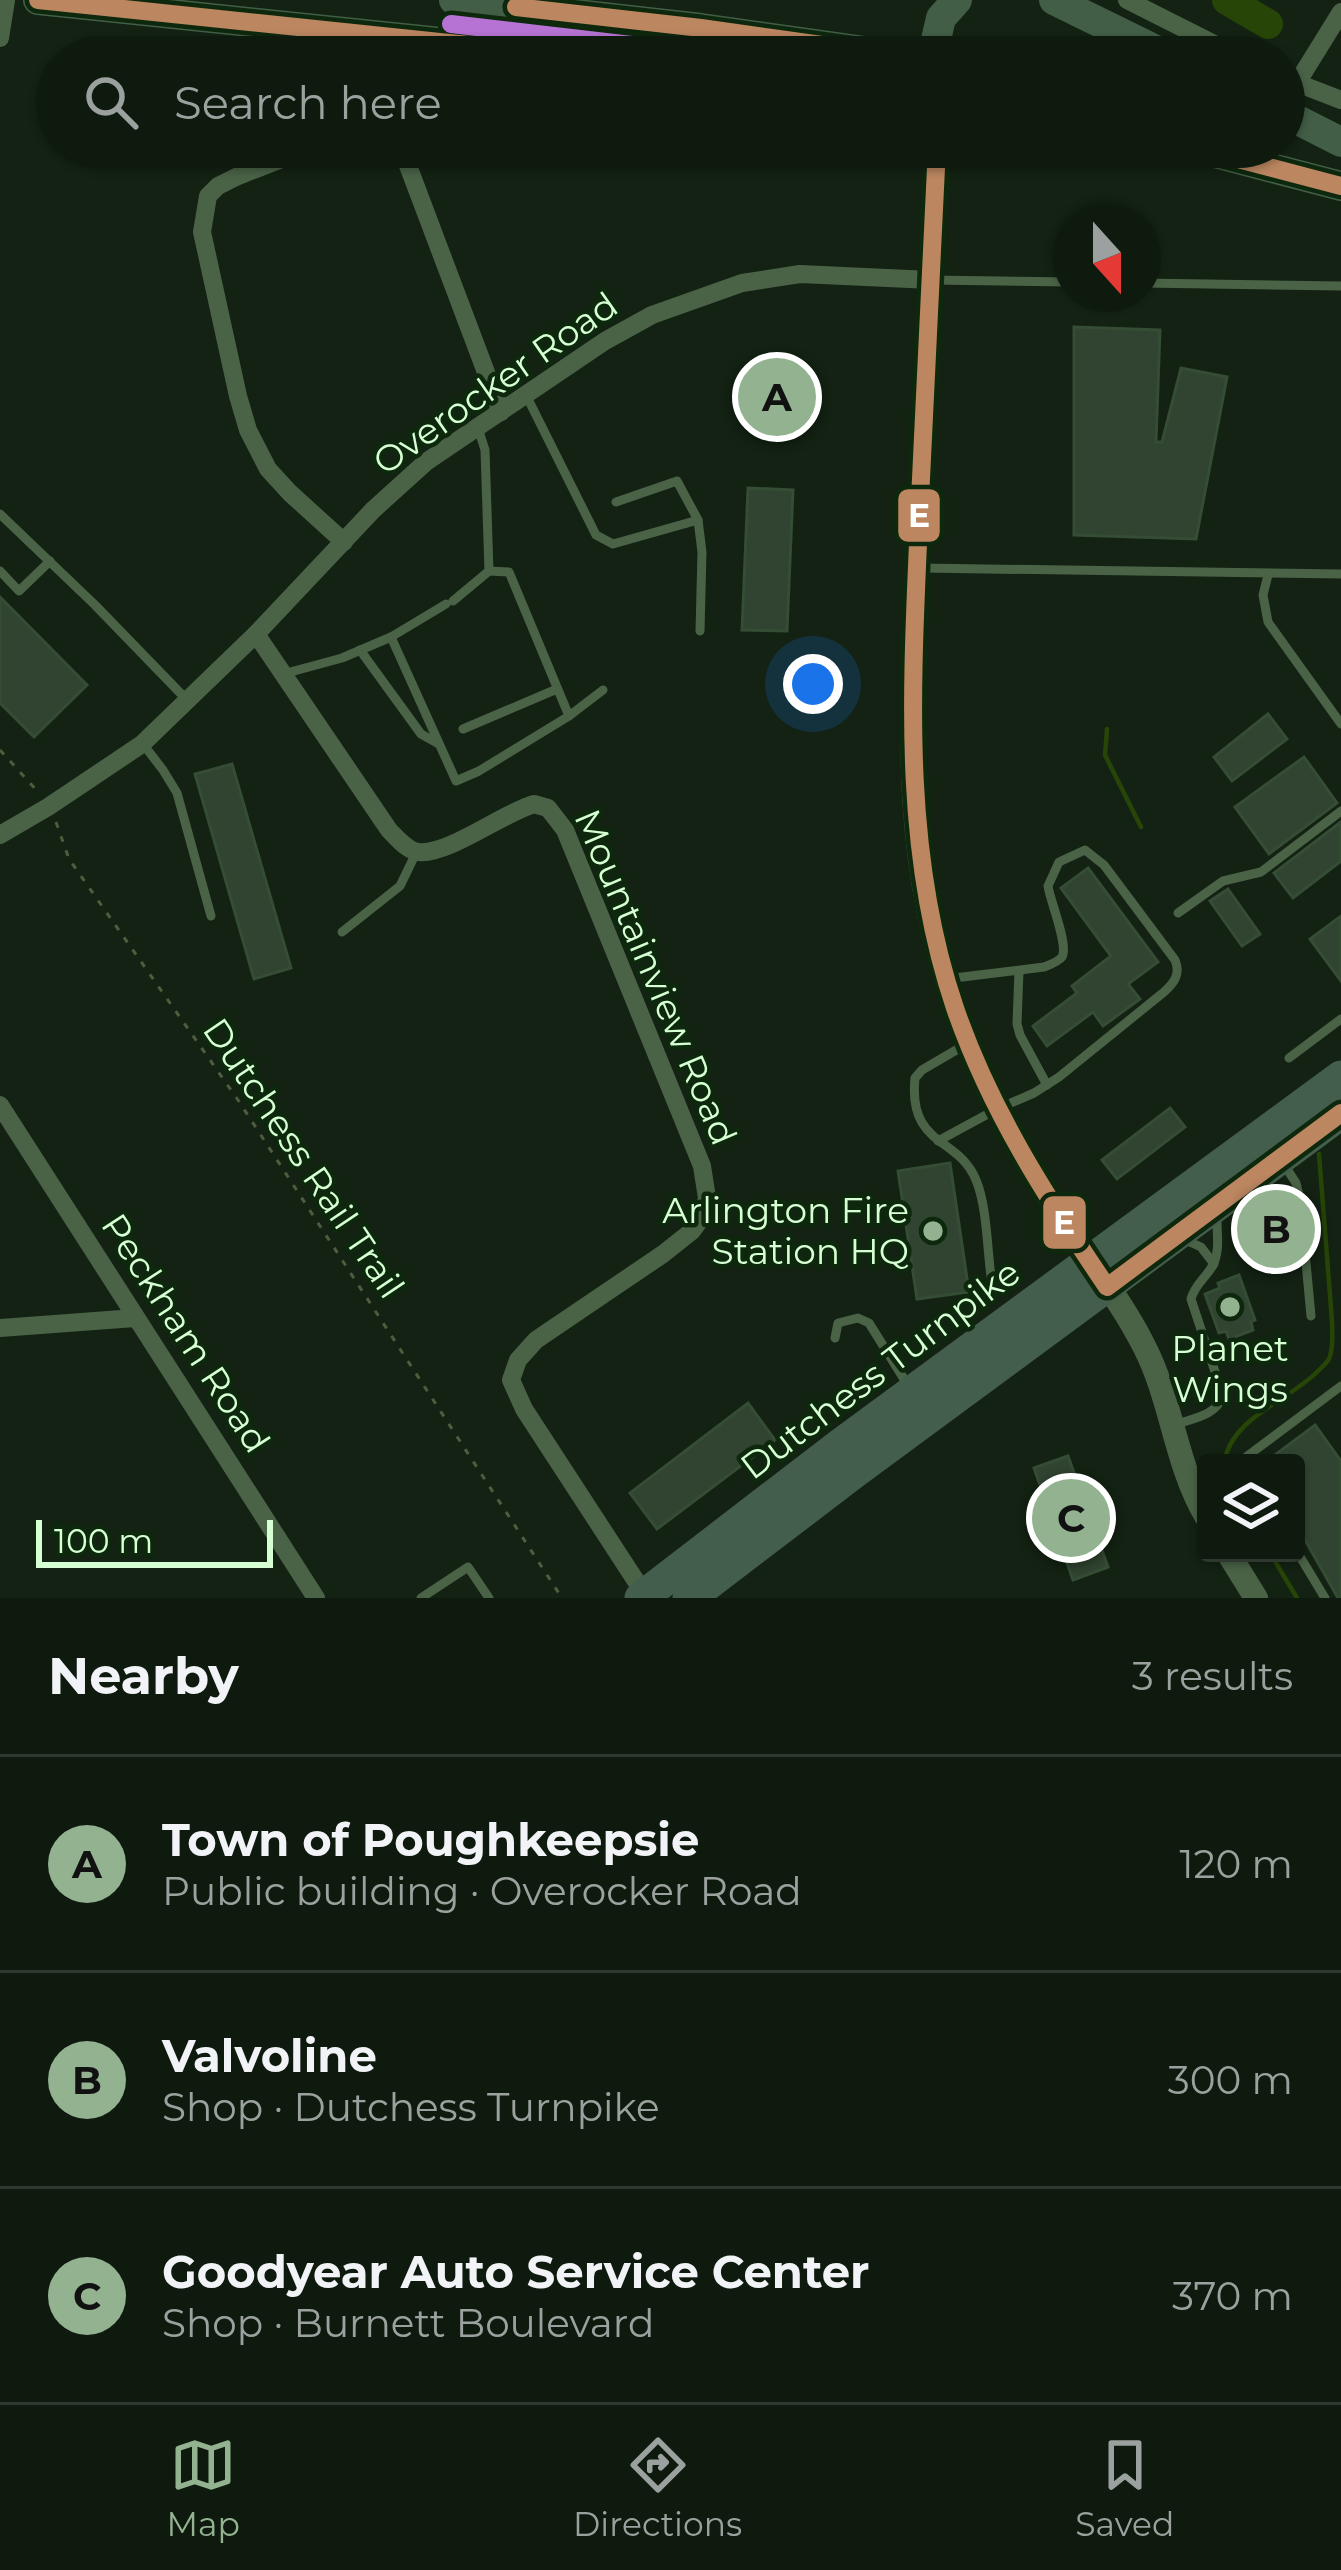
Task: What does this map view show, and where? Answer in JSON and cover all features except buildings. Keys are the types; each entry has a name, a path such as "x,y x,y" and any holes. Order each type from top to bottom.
{"highway":[{"name":"Dutchess Turnpike","path":"689,1598 870,1460 1341,1077"},
{"name":"Dutchess Turnpike","path":"644,1597 912,1392 1099,1275 1176,1236 1341,1114"}],"main road":[{"path":"38,0 387,36"},
{"path":"454,0 757,36"},
{"path":"937,36 941,18 957,0"},
{"path":"1054,0 1127,36"},
{"path":"1305,124 1341,142"},
{"path":"1305,133 1341,142"},
{"path":"1272,168 1341,186"}],"street":[{"path":"0,38 6,0"},
{"path":"1127,0 1198,36"},
{"path":"450,36 475,27 496,2"},
{"path":"1305,60 1341,13"},
{"path":"1305,86 1341,100"},
{"path":"258,168 218,186 208,196 202,232 238,396 248,430 268,469 344,542"},
{"path":"409,168 501,412"},
{"path":"937,168 910,738 914,811 928,910 945,979 997,1109 1145,1348 1197,1498"},
{"name":"Overocker Road","path":"0,835 142,744 426,462 605,341 652,314 742,283 800,274 931,280"},
{"path":"256,634 389,830 416,853"},
{"name":"Mountainview Road","path":"416,853 438,850 525,806 548,808 565,830 580,864 702,1166 707,1198 704,1216 692,1231 536,1340 518,1360 511,1380 644,1597"},
{"name":"Peckham Road","path":"0,1105 316,1598"},
{"path":"0,1328 135,1318"},
{"path":"1234,1562 1256,1598"}],"lane":[{"path":"931,280 1053,282"},
{"path":"1161,283 1341,286"},
{"path":"526,395 596,535 613,544 698,520"},
{"path":"478,428 485,449 489,572"},
{"path":"616,502 677,481 698,520 700,631"},
{"path":"0,514 188,701"},
{"path":"0,572 19,590 50,561"},
{"path":"918,568 1341,574"},
{"path":"284,674 391,637 449,603 489,572 509,572 569,716"},
{"path":"1268,575 1263,595 1268,622 1341,724"},
{"path":"391,637 456,781 569,716 604,690"},
{"path":"359,650 421,734 440,744"},
{"path":"463,729 557,689"},
{"path":"142,744 176,794 211,916"},
{"path":"1178,913 1223,881 1261,872 1341,811"},
{"path":"938,1142 1047,1085 1164,992 1176,978 1177,965 1104,865 1085,850 1059,862 1048,886 1064,945 1062,956 1044,968 945,979"},
{"path":"342,932 400,886 416,853"},
{"path":"1019,970 1017,1024 1047,1085"},
{"path":"1289,1058 1341,1019"},
{"path":"968,1043 914,1078 917,1112 925,1128 964,1160 976,1178 991,1276"},
{"path":"1280,1159 1298,1191 1311,1316"},
{"path":"1172,1426 1212,1411 1223,1396 1191,1299 1214,1264 1217,1205"},
{"path":"1176,1236 1201,1247 1214,1264"},
{"path":"836,1338 838,1323 858,1318 869,1323 912,1392"},
{"path":"1250,1454 1341,1386"},
{"path":"1303,1562 1325,1598"},
{"path":"421,1598 468,1567 489,1598"}],"path":[{"name":"Dutchess Rail Trail","path":"0,750 40,794 69,859 250,1118 562,1598"}],"waterway":[{"path":"1227,0 1268,24"},
{"path":"1107,729 1105,755 1141,827"},
{"path":"1227,1454 1248,1422 1304,1383 1331,1354 1319,1154"},
{"path":"1275,1562 1297,1598"}],"transit line":[{"name":"E","path":"38,0 383,36"},
{"name":"E","path":"516,7 758,36"},
{"path":"451,24 554,36"},
{"name":"E","path":"936,168 916,582 914,766 926,888 938,948 969,1046 1022,1152 1107,1287 1341,1113"},
{"name":"E","path":"1272,168 1341,186"}],"place":[{"name":"Town of Poughkeepsie","path":"777,397"},
{"name":"Valvoline","path":"1276,1229"},
{"name":"Arlington Fire Station HQ","path":"933,1231"},
{"name":"Planet Wings","path":"1230,1307"},
{"name":"Goodyear Auto Service Center","path":"1071,1518"}]}
